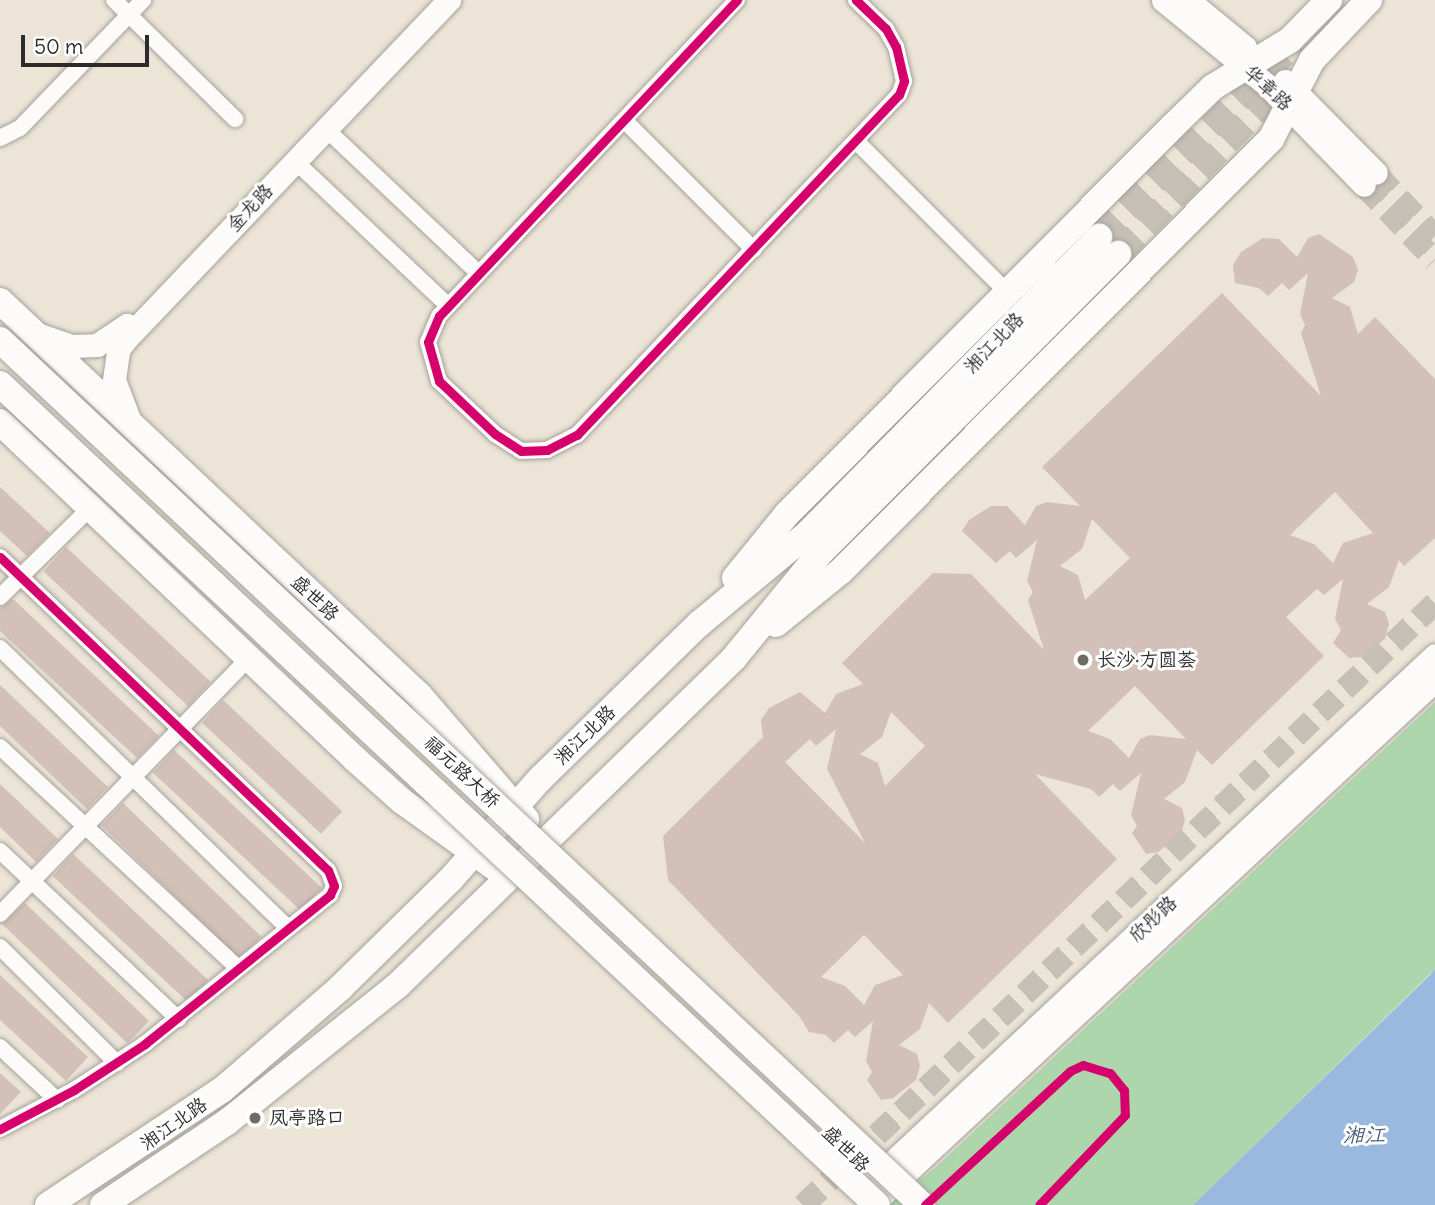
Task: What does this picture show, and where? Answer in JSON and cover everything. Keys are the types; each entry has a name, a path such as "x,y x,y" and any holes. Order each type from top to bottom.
{"main road":[{"name":"金龙路","path":"32,332 72,346 97,345 119,333 435,0"},
{"name":"金龙路","path":"142,435 117,394 114,367 118,350 449,0"},
{"name":"华章路","path":"1163,0 1252,63"},
{"name":"华章路","path":"1188,0 1292,99 1370,179"},
{"path":"699,624 787,513 1205,95 1290,40 1329,0"},
{"path":"734,658 841,571 1271,139 1312,60 1369,0"},
{"name":"湘江北路","path":"48,1205 222,1090 340,988 699,624 807,534 1108,245 818,554 734,658 367,1013 227,1122 103,1205"},
{"name":"盛世路","path":"0,301 419,695 545,842 600,923 508,877 402,801 248,659 0,422"},
{"name":"福元路大桥","path":"0,340 922,1205"},
{"name":"福元路大桥","path":"0,384 878,1190"},
{"name":"欣彤路","path":"878,1190 1435,655"},
{"name":"欣彤路","path":"878,1190 1435,680"},
{"name":"盛世路","path":"802,1112 878,1190"}],"street":[{"path":"114,0 235,119"},
{"path":"0,138 20,128 143,0"},
{"path":"737,0 625,121 446,304 428,342 439,381 495,434 521,451 534,453 577,435 894,103 904,80 896,47 886,29 856,0"},
{"path":"625,121 754,250"},
{"path":"326,130 477,272"},
{"path":"857,142 1008,293"},
{"path":"295,161 446,304"},
{"path":"0,597 89,509"},
{"path":"0,557 334,878 330,895 178,1019 117,1063 57,1100 0,1129"},
{"path":"0,648 288,928"},
{"path":"0,914 131,776 248,659"},
{"path":"0,747 238,968"},
{"path":"0,851 178,1019"},
{"path":"0,947 117,1063"},
{"path":"0,1047 57,1100"}],"green space":[{"path":"1435,702 1435,969 1193,1205 889,1205 936,1167"}],"water":[{"name":"湘江","path":"1435,969 1435,1205 1193,1205 1430,975"}],"building":[{"name":"长沙·方圆荟","path":"1319,234 1353,257 1358,270 1354,282 1332,298 1350,307 1358,334 1375,317 1435,379 1435,538 1404,566 1399,560 1389,587 1367,604 1385,612 1389,624 1385,639 1362,657 1349,658 1333,643 1341,630 1335,619 1343,579 1324,595 1317,589 1286,617 1324,656 1212,765 1197,750 1185,782 1164,799 1182,808 1185,820 1181,834 1158,852 1146,854 1132,833 1137,826 1131,815 1141,773 1120,791 1113,784 1099,797 1091,789 1035,774 1117,859 948,1023 929,1003 920,1029 899,1045 917,1054 920,1066 916,1080 893,1098 881,1100 867,1080 872,1072 866,1061 873,1021 855,1037 848,1030 834,1043 826,1035 809,1032 800,1017 668,880 663,836 763,737 761,720 769,708 800,692 825,713 836,694 863,684 842,663 933,573 971,574 1044,650 1028,600 1033,592 1027,581 1037,540 1016,558 1010,551 996,563 962,531 969,520 991,506 1007,506 1025,525 1036,506 1047,502 1080,506 1042,467 1222,293 1321,396 1301,333 1305,325 1300,314 1308,273 1289,290 1282,283 1268,296 1259,288 1235,283 1233,265 1241,252 1263,238 1279,239 1297,257 1308,238","holes":["1335,492 1373,533 1343,543 1333,563 1314,544 1290,535","1092,519 1130,558 1085,600 1078,575 1060,566 1082,549","1135,686 1186,739 1150,735 1140,739 1129,758 1110,739 1088,731","891,712 925,746 885,786 878,763 860,754 882,737","836,729 827,769 865,843 785,762 810,739 816,746","864,935 903,975 875,985 864,1005 845,986 821,977"]},
{"path":"0,487 50,533 27,556 0,531"},
{"path":"66,547 211,682 188,706 43,571"},
{"path":"13,599 159,736 137,758 0,631 0,608"},
{"path":"0,685 108,787 87,809 0,726"},
{"path":"223,700 342,811 321,834 202,723"},
{"path":"174,750 322,888 301,910 153,773"},
{"path":"0,784 58,839 36,862 0,827"},
{"path":"123,803 261,936 240,959 101,825"},
{"path":"73,854 208,980 188,1002 53,876"},
{"path":"25,903 149,1021 130,1041 127,1043 2,924"},
{"path":"0,975 88,1057 66,1081 0,1020"},
{"path":"0,1073 21,1092 0,1114"}],"tunnel":[{"path":"1099,237 1296,42"},
{"path":"1118,254 1290,77"},
{"path":"1376,173 1435,236"},
{"path":"1364,185 1435,260"},
{"path":"803,1205 1435,603"}],"cycle path":[{"path":"737,0 439,316 428,342 439,381 495,434 521,451 547,450 577,435 899,95 904,81 896,47 886,29 856,0"},
{"path":"0,557 328,870 334,886 330,895 145,1044 74,1090 0,1129"},
{"path":"925,1205 1070,1071 1083,1065 1110,1073 1124,1090 1125,1115 1039,1205"}],"place":[{"name":"长沙·方圆荟","path":"1083,660"},
{"name":"凤亭路口","path":"255,1118"}]}
